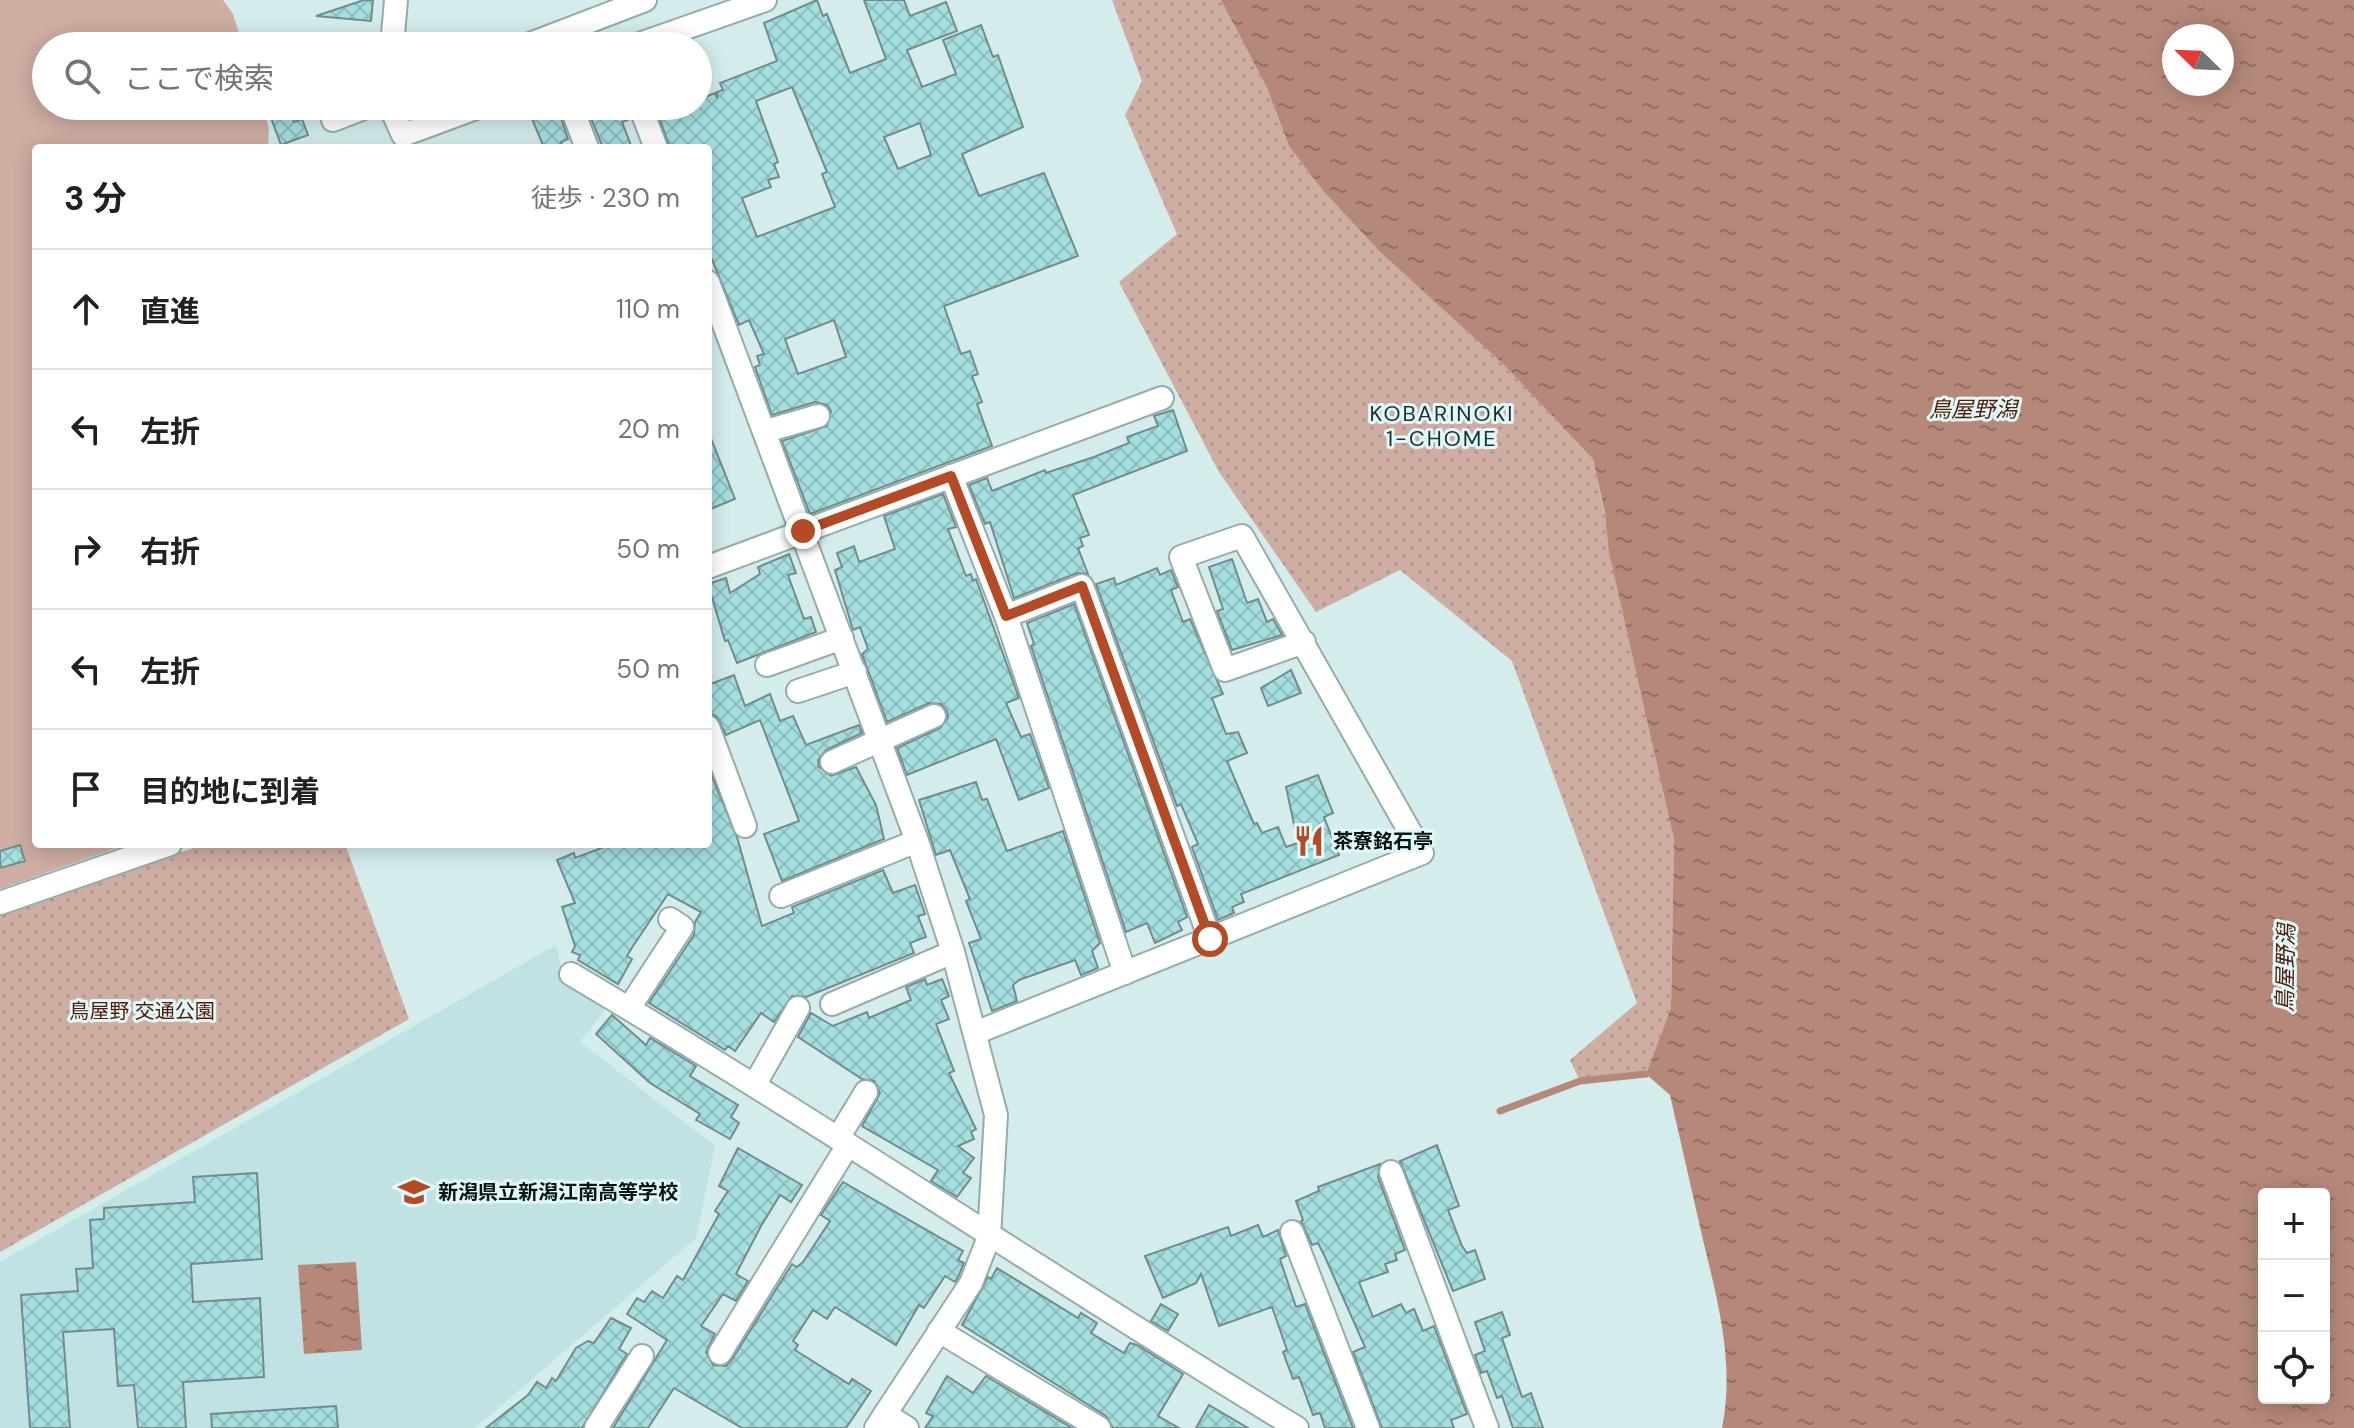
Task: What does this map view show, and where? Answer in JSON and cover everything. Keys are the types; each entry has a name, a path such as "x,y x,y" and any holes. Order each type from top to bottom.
{"street":[{"path":"393,32 396,0"},
{"path":"562,32 645,0"},
{"path":"674,32 765,0"},
{"path":"396,120 403,135 443,120"},
{"path":"576,120 585,144"},
{"path":"645,120 654,144"},
{"path":"712,292 917,841 953,952 996,1115 989,1237 971,1283 881,1421 907,1428"},
{"path":"712,565 1162,398"},
{"path":"766,431 818,416"},
{"path":"951,476 1006,616 1125,973"},
{"path":"975,1033 1422,853 1304,642 1242,536 1181,557 1225,670 1304,642"},
{"path":"1006,616 1082,586 1210,939"},
{"path":"767,665 842,638"},
{"path":"798,691 855,672"},
{"path":"832,762 934,716"},
{"path":"712,738 745,826"},
{"path":"781,896 917,841"},
{"path":"0,903 158,848"},
{"path":"629,1008 682,927 670,919"},
{"path":"832,1004 953,952"},
{"path":"571,974 755,1084 989,1237 1297,1428"},
{"path":"755,1084 798,1008"},
{"path":"720,1353 843,1142 866,1092"},
{"path":"1391,1172 1487,1428"},
{"path":"1292,1232 1368,1428"},
{"path":"939,1331 1099,1428"},
{"path":"596,1428 642,1356"}],"shaded area":[{"name":"新潟県立新潟江南高等学校","path":"556,945 564,980 607,1007 580,1042 715,1146 696,1238 475,1428 0,1428 0,1262"}],"green space":[{"path":"0,0 223,0 233,14 239,32 32,32 32,120 266,120 269,128 268,144 32,144 32,848 117,848 0,889"},
{"path":"1112,0 1221,0 1267,88 1289,146 1324,192 1380,252 1502,363 1593,459 1674,839 1671,1008 1646,1074 1580,1081 1570,1060 1637,1003 1512,661 1400,570 1316,612 1219,472 1119,282 1177,234 1125,115 1142,81"},
{"name":"鳥屋野 交通公園","path":"193,848 346,848 409,1019 0,1252 0,913"}],"water":[{"name":"鳥屋野潟","path":"1221,0 2354,0 2354,1428 1722,1428 1726,1404 1726,1357 1714,1287 1670,1095 1646,1074 1671,1008 1674,839 1609,552 1605,513 1593,459 1502,363 1380,252 1324,192 1289,146 1267,88"},
{"path":"356,1262 362,1350 304,1354 298,1265"}],"building":[{"path":"364,0 373,0 371,21 316,16"},
{"path":"817,0 823,16 827,14 850,73 886,59 864,0 904,0 910,16 946,2 957,31 907,50 922,87 956,74 943,40 981,25 993,57 998,55 1023,127 962,154 979,196 1044,173 1078,256 944,306 961,354 970,351 978,374 972,376 982,402 977,404 992,446 810,514 782,441 827,426 831,411 827,405 815,402 772,415 755,367 760,365 757,356 764,354 749,320 739,325 712,260 712,144 669,144 660,120 712,120 712,94 715,93 717,98 717,92 723,90 720,83 777,61 764,23","holes":["792,87 827,172 822,174 835,207 757,237 742,198 771,187 768,180 779,177 774,164 778,162 756,101","920,123 931,155 898,169 884,137","834,320 846,357 798,374 785,339"]},
{"path":"272,120 302,120 308,135 281,144"},
{"path":"533,120 562,120 568,139 562,144 542,144"},
{"path":"592,120 627,120 622,122 630,144 601,144"},
{"path":"1173,410 1187,451 1073,495 1089,535 1080,538 1083,546 1078,548 1088,574 1077,573 1014,598 990,522 985,524 969,485 987,478 992,491 1045,470 1046,473 1094,457 1129,443 1127,437 1158,426 1154,416"},
{"path":"712,441 735,499 712,508"},
{"path":"943,494 956,527 948,529 966,576 971,574 973,581 976,579 1019,698 1006,703 1021,737 1030,734 1049,788 1019,800 996,739 907,775 897,748 940,728 948,718 947,711 941,704 929,703 887,722 862,654 868,649 860,627 853,630 835,570 842,567 837,553 854,546 859,562 895,549 884,516"},
{"path":"789,554 796,573 788,575 804,619 811,617 816,632 737,663 728,640 725,641 712,597 712,583 726,578 730,593 760,574 758,567"},
{"path":"1232,559 1247,603 1258,599 1267,622 1273,619 1282,635 1232,650 1217,611 1223,609 1209,567"},
{"path":"1157,568 1160,575 1171,570 1178,587 1171,590 1183,622 1190,619 1223,694 1212,698 1226,734 1238,732 1247,753 1227,761 1254,824 1257,823 1262,833 1278,827 1286,847 1298,843 1286,787 1318,775 1333,813 1324,817 1339,855 1241,894 1244,902 1232,907 1234,913 1218,920 1192,847 1198,844 1181,804 1177,806 1096,584 1114,578 1116,585"},
{"path":"1074,604 1187,917 1178,922 1182,930 1155,943 1147,923 1126,932 1031,646 1034,644 1027,623"},
{"path":"1291,670 1301,693 1268,706 1261,688"},
{"path":"734,675 745,706 770,694 780,721 793,716 806,745 859,725 862,733 826,750 818,760 819,767 831,776 856,767 876,805 884,839 782,881 764,834 799,821 760,720 726,735 717,717 712,715 712,683"},
{"path":"712,777 737,837 762,926 794,913 792,907 883,870 893,893 915,885 925,914 918,916 926,937 910,943 914,953 806,997 792,996 774,1022 761,1013 735,1051 728,1046 725,1050 649,1003 694,935 695,922 701,912 668,894 627,956 632,959 618,984 578,960 580,955 572,952 575,946 562,907 575,903 557,860 574,853 575,858 601,848 712,848"},
{"path":"976,782 982,800 987,799 1007,851 1063,831 1100,943 1092,951 1098,968 1081,975 1075,960 1019,980 1013,985 1017,1001 992,1011 969,943 981,939 966,901 970,899 950,850 936,855 919,800"},
{"path":"20,845 25,861 0,868 0,851"},
{"path":"925,979 927,985 942,979 949,996 941,1000 949,1019 936,1024 954,1071 949,1073 976,1129 971,1132 974,1139 958,1146 974,1158 963,1173 971,1178 957,1197 931,1181 938,1170 862,1126 880,1093 874,1081 862,1079 798,1037 811,1013 833,1026 867,1012 869,1018 911,1000 906,987"},
{"path":"612,1015 646,1045 650,1038 696,1066 690,1076 738,1105 731,1117 739,1123 730,1139 696,1120 700,1114 650,1083 596,1034"},
{"path":"1437,1145 1459,1206 1448,1210 1462,1246 1467,1253 1475,1250 1485,1279 1453,1291 1400,1161"},
{"path":"738,1148 802,1185 791,1202 780,1195 761,1226 736,1274 748,1281 736,1301 723,1294 701,1326 715,1334 706,1352 713,1365 726,1366 731,1361 792,1264 797,1267 803,1262 830,1221 821,1215 843,1182 963,1251 958,1260 964,1263 958,1277 955,1282 945,1276 924,1308 919,1305 896,1345 835,1307 827,1319 813,1310 793,1341 798,1345 795,1350 849,1384 852,1379 871,1391 846,1428 742,1428 674,1388 648,1428 613,1428 667,1340 627,1314 637,1298 644,1302 652,1291 663,1298 677,1276 683,1280 719,1214 715,1211 728,1191 719,1186"},
{"path":"1380,1164 1378,1177 1405,1250 1395,1254 1397,1260 1385,1264 1388,1272 1359,1282 1373,1317 1401,1304 1406,1313 1414,1309 1423,1331 1434,1326 1467,1414 1451,1420 1454,1428 1382,1428 1353,1352 1365,1347 1318,1243 1312,1245 1301,1221 1296,1201 1319,1191 1318,1187"},
{"path":"257,1173 262,1259 191,1264 193,1302 260,1298 264,1377 183,1382 186,1428 138,1428 134,1385 118,1386 114,1329 63,1332 70,1428 30,1428 21,1295 78,1291 76,1269 93,1268 90,1220 104,1219 104,1208 195,1202 193,1177"},
{"path":"1258,1225 1263,1237 1278,1230 1286,1256 1280,1259 1296,1307 1305,1304 1353,1428 1325,1428 1320,1413 1313,1415 1299,1377 1293,1379 1272,1307 1219,1326 1201,1274 1196,1283 1163,1298 1145,1256 1228,1227 1231,1236"},
{"path":"997,1268 1078,1318 1081,1313 1097,1323 1091,1333 1124,1353 1130,1343 1137,1345 1183,1374 1158,1416 1179,1428 1113,1428 1106,1416 962,1325 988,1277 991,1279"},
{"path":"1161,1304 1178,1314 1168,1331 1151,1321"},
{"path":"1502,1312 1510,1335 1502,1338 1522,1397 1531,1393 1543,1428 1513,1428 1502,1396 1497,1398 1487,1371 1481,1373 1475,1355 1485,1351 1475,1322"},
{"path":"611,1318 631,1328 619,1349 627,1354 582,1428 486,1428 528,1395 537,1382 546,1388 552,1378 556,1381 576,1348 588,1341 594,1343"},
{"path":"947,1376 973,1393 986,1376 1072,1428 925,1428 933,1416 926,1413"},
{"path":"1209,1405 1248,1428 1196,1428"},
{"path":"336,1406 338,1428 212,1428 211,1414"}],"waterway":[{"path":"1500,1111 1580,1081 1646,1074"}],"place":[{"name":"茶寮銘石亭","path":"1309,841"},
{"name":"新潟県立新潟江南高等学校","path":"414,1192"}],"district":[{"name":"KOBARINOKI 1-CHOME","path":"1442,426"}],"route":[{"path":"803,531 951,476 1006,616 1082,586 1210,939"}]}
